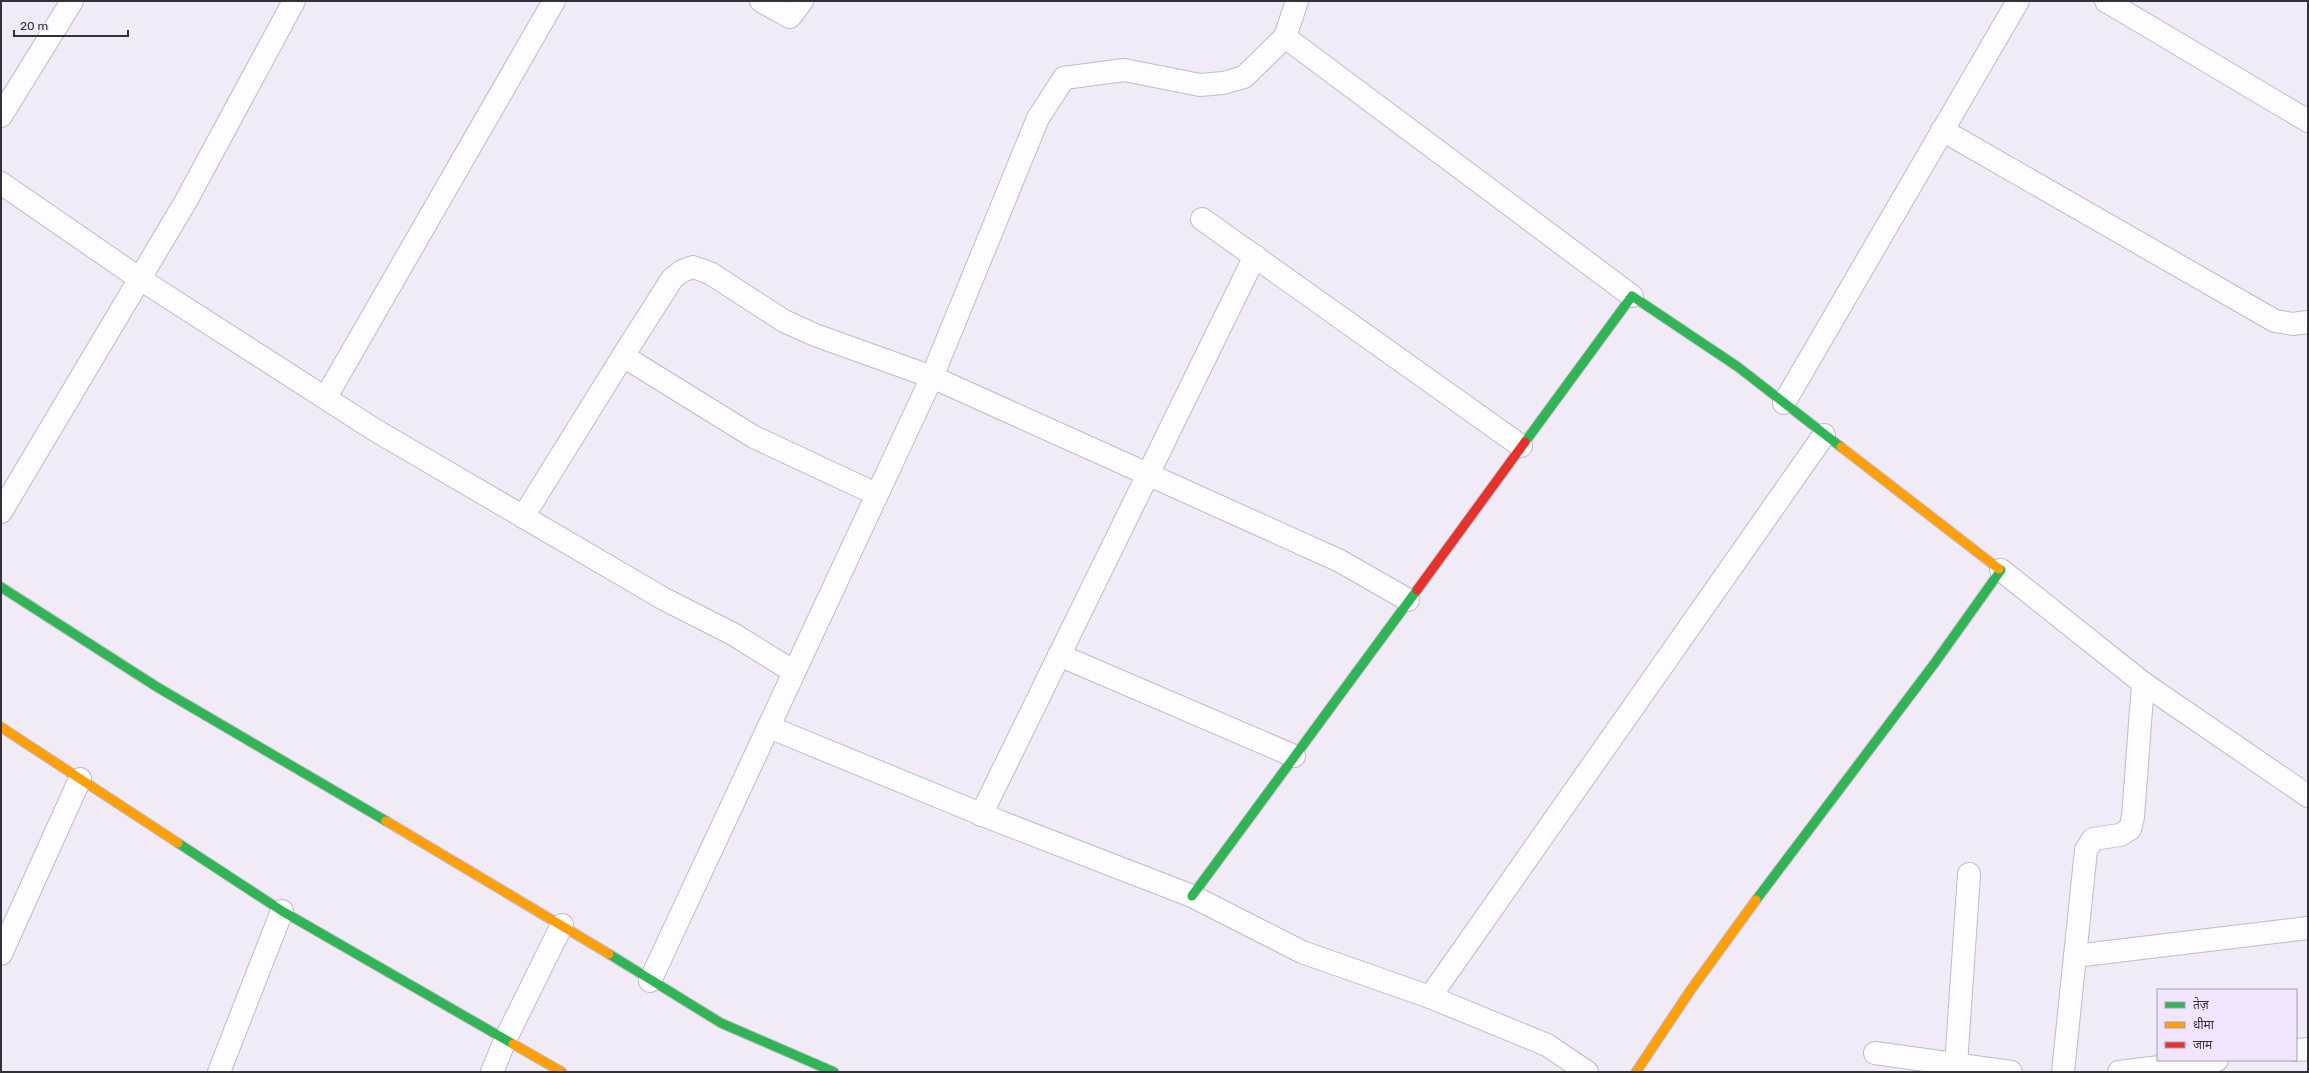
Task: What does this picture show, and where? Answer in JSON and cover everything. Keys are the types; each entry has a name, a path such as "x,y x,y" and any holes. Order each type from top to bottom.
{"street":[{"path":"1,116 9,85 72,1"},
{"path":"1,512 186,201 294,1"},
{"path":"326,398 554,1"},
{"path":"761,1 790,17 802,1"},
{"path":"1784,403 2018,1"},
{"path":"2106,1 2308,121"},
{"path":"650,981 876,494 932,377 1038,118 1064,78 1124,70 1200,85 1223,83 1244,77 1285,37 1293,2"},
{"path":"1285,37 1632,296 1738,367 1824,435 2001,570 2143,683 2308,796"},
{"path":"1942,130 2275,321 2292,324 2308,322"},
{"path":"1,184 140,279 375,430 664,599 733,634 794,672"},
{"path":"1202,219 1521,446"},
{"path":"981,815 1255,256"},
{"path":"523,517 672,279 682,271 693,267 710,273 784,321 815,335 932,377 1340,561 1408,600"},
{"path":"1192,896 1632,296"},
{"path":"623,356 754,437 876,494"},
{"path":"1430,997 1824,435"},
{"path":"1636,1072 1669,1021 1814,823 1967,622 2001,570"},
{"path":"1,588 156,686 562,925 650,981 721,1023 834,1072"},
{"path":"1059,655 1294,756"},
{"path":"2063,1072 2086,850 2093,839 2120,835 2130,829 2134,817 2143,683"},
{"path":"1,727 282,911 506,1038 562,1072"},
{"path":"769,727 981,815 1192,896 1302,952 1430,997 1547,1045 1587,1072"},
{"path":"1,954 80,779"},
{"path":"1956,1064 1969,874"},
{"path":"219,1072 282,911"},
{"path":"492,1072 506,1038 562,925"},
{"path":"2075,956 2308,928"},
{"path":"2297,1050 2308,1049"},
{"path":"1875,1053 2012,1072"},
{"path":"2119,1072 2210,1061"}],"traffic: fast":[{"path":"1525,442 1632,296 1738,367 1841,447"},
{"path":"1756,900 1934,664 2001,570 1999,569"},
{"path":"1,587 157,687 386,821"},
{"path":"1192,896 1417,590"},
{"path":"178,843 282,911 513,1044"},
{"path":"609,954 721,1023 834,1072"}],"traffic: slow":[{"path":"1841,447 1999,569"},
{"path":"1,727 178,843"},
{"path":"386,821 609,954"},
{"path":"1636,1072 1690,991 1756,900"},
{"path":"513,1044 562,1072"}],"traffic: jam":[{"path":"1417,590 1525,442"}]}
